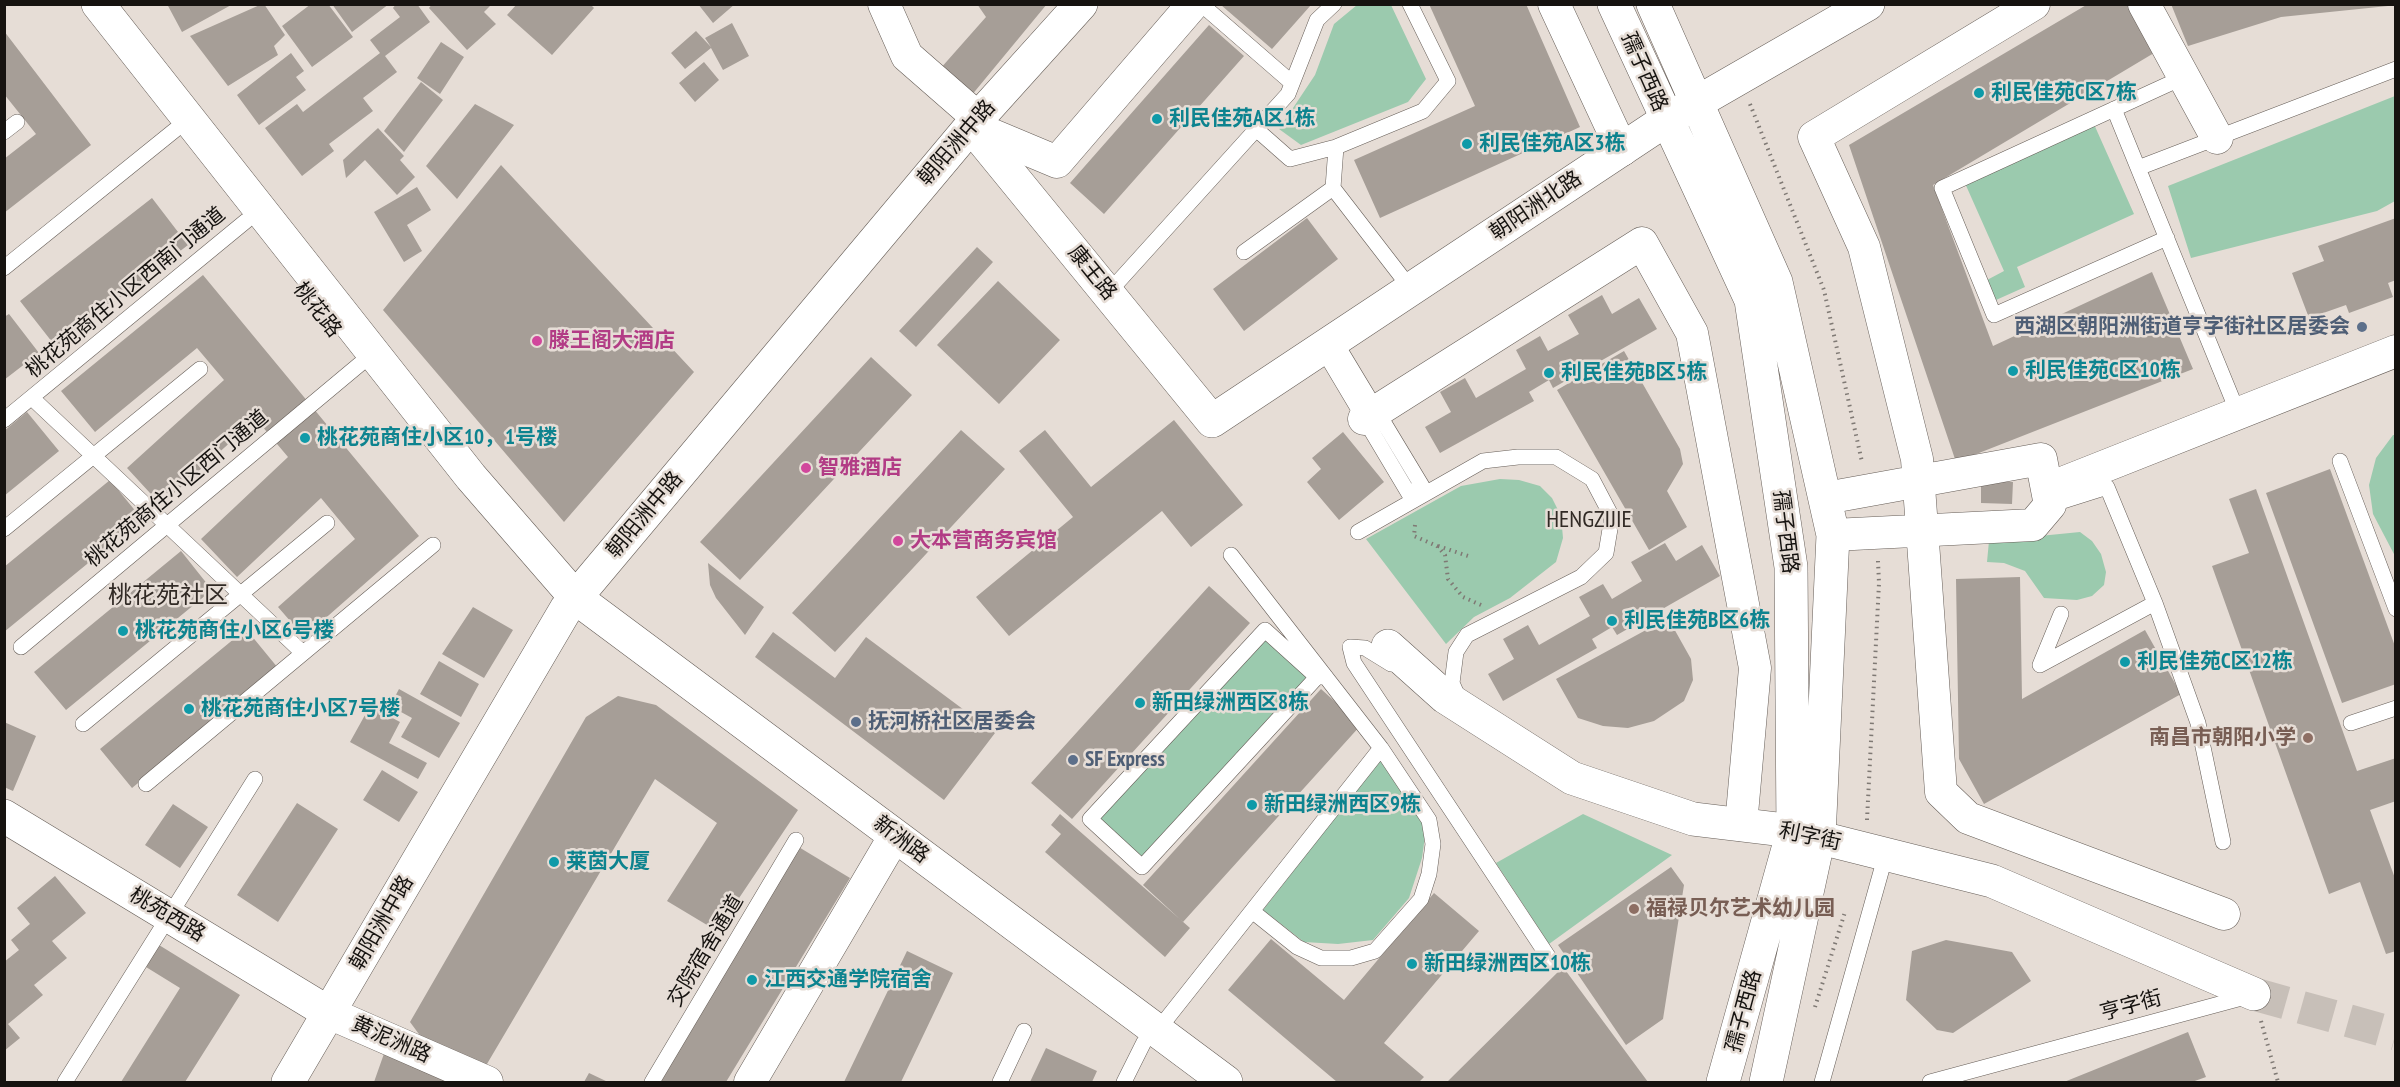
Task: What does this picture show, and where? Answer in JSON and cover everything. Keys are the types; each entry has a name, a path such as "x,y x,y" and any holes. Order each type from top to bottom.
{"main road":[{"name":"桃花路","path":"75,4 479,516 571,603"},
{"name":"桃花路","path":"98,4 571,603"},
{"name":"朝阳洲中路","path":"288,1083 571,603 975,122 1081,4"},
{"name":"孺子西路","path":"1614,4 1751,300 1791,567 1806,834 1723,1083"},
{"name":"孺子西路","path":"1653,4 1776,282 1833,535 1806,834 1766,1083"},
{"name":"朝阳洲北路","path":"1212,421 1666,120 1868,4"},
{"name":"康王路","path":"975,122 1212,421"},
{"name":"新洲路","path":"571,603 887,849 1150,1037 1226,1083"},
{"name":"新洲路","path":"571,603 1150,1037 1198,1083"},
{"name":"利字街","path":"1388,646 1454,702 1572,778 1693,819 1806,834 1992,881 2254,994"},
{"name":"桃苑西路","path":"4,816 329,1013"}],"street":[{"name":"康王路","path":"884,4 907,56 975,122"},
{"path":"975,122 1057,162 1193,4"},
{"path":"1554,4 1622,150"},
{"path":"2034,4 1814,137 1864,247 1917,459 1941,792 1968,818 2224,914"},
{"path":"2144,4 2217,138"},
{"path":"1370,415 1642,243 1692,333 1755,668 1741,825"},
{"path":"1833,535 2033,525 2048,497 2238,414 2396,351"},
{"path":"1826,498 2041,459 2048,497"},
{"path":"750,1083 887,849"},
{"name":"黄泥洲路","path":"329,1013 487,1083"}],"lane":[{"path":"1201,4 1292,83"},
{"path":"1108,292 1288,94 1317,20 1334,4"},
{"path":"1256,129 1290,159 1336,147 1423,111 1448,81 1410,4"},
{"path":"2138,168 2396,69"},
{"path":"2167,238 1994,315 1942,188 2184,76"},
{"path":"2114,109 2238,414"},
{"path":"4,268 175,130"},
{"path":"1336,147 1333,188 1411,289"},
{"path":"1244,252 1333,188"},
{"name":"桃花苑商住小区西南门通道","path":"4,420 246,221"},
{"path":"1328,344 1370,415 1409,494 1418,493"},
{"name":"桃花苑商住小区西门通道","path":"21,647 360,364"},
{"path":"4,529 200,369"},
{"path":"32,398 303,653"},
{"path":"1358,532 1418,493 1483,461 1556,456 1592,479 1612,517 1606,553 1581,577 1467,635 1456,652 1452,683 1454,702"},
{"path":"2340,461 2396,609"},
{"path":"2048,497 2107,487 2155,603 2198,723 2223,842"},
{"path":"83,724 327,523"},
{"path":"146,784 433,545"},
{"path":"1232,555 1322,677 1381,748 1429,820 1434,844 1429,874 1421,899 1375,951 1351,958 1322,958 1297,947 1252,911"},
{"path":"2061,614 2040,665 2155,603"},
{"path":"1265,630 1322,677 1142,867 1090,819 1265,630"},
{"path":"1454,702 1365,648 1350,647 1354,663 1551,961"},
{"path":"2350,723 2396,708"},
{"path":"1124,1083 1150,1037 1381,748"},
{"path":"65,1083 255,779"},
{"name":"交院宿舍通道","path":"652,1083 796,840"},
{"path":"1822,1083 1886,854"},
{"name":"亨字街","path":"1930,1083 2254,994"},
{"path":"1000,1083 1024,1031"}],"path":[{"path":"1418,493 1414,536 1471,557"},
{"path":"1437,546 1445,555 1449,579 1463,597 1503,616"},
{"path":"2254,994 2278,1083"}],"green space":[{"path":"1357,5 1391,5 1426,79 1408,102 1301,145 1279,129 1315,75 1334,24"},
{"path":"2395,96 2395,201 2377,211 2191,258 2168,186"},
{"path":"2093,122 2134,214 2017,267 2025,287 1996,300 1987,280 2004,271 1964,181"},
{"path":"2395,435 2395,556 2373,514 2369,485 2376,458"},
{"path":"1500,479 1519,480 1540,486 1552,498 1561,516 1563,538 1556,562 1510,598 1474,617 1446,644 1366,539 1461,486"},
{"path":"2080,532 2092,541 2101,554 2106,572 2104,585 2092,596 2077,600 2044,598 2025,571 2004,563 1987,562 1989,541"},
{"path":"1266,631 1316,677 1142,866 1092,820"},
{"path":"1380,760 1426,829 1422,858 1409,898 1373,940 1338,944 1304,942 1263,910"},
{"path":"1583,814 1672,855 1549,944 1496,863"}],"building":[{"path":"167,4 233,4 182,32"},
{"path":"262,4 285,35 274,46 278,55 228,86 190,36"},
{"path":"311,4 328,4 353,37 312,67 282,26"},
{"path":"332,4 389,4 352,32"},
{"path":"396,4 417,4 430,22 385,56 397,72 363,98 373,111 329,144 334,151 302,176 265,128 297,104 303,112 380,53 370,40 400,17 393,8"},
{"path":"432,4 492,4 484,12 496,24 467,50 429,8"},
{"path":"517,4 590,4 594,8 552,55 507,15"},
{"path":"698,4 735,4 713,23"},
{"path":"977,4 1047,4 971,96 940,69 986,17"},
{"name":"利民佳苑A区3栋","path":"1429,4 1526,4 1580,127 1380,218 1354,160 1475,106"},
{"path":"2088,4 2127,4 2154,53 1933,185 1993,346 2152,272 2193,369 1956,462 1849,145"},
{"path":"2171,4 2388,4 2388,6 2281,17 2188,46"},
{"path":"1221,5 1311,5 1272,49"},
{"path":"732,23 749,56 723,70 711,48 685,69 671,53 696,31 711,47 705,38"},
{"name":"利民佳苑A区1栋","path":"1209,25 1244,56 1104,214 1070,183"},
{"path":"4,31 91,145 4,213 4,159 36,134 4,94"},
{"path":"441,42 464,57 440,94 417,78"},
{"path":"291,53 304,71 296,77 306,90 259,125 237,95"},
{"path":"704,62 719,80 695,102 679,83"},
{"path":"421,82 443,100 404,152 384,131"},
{"path":"475,104 514,125 457,199 426,166"},
{"path":"378,128 404,156 400,160 415,177 397,195 365,160 346,178 343,160"},
{"name":"滕王阁大酒店","path":"501,165 694,372 564,522 383,310"},
{"path":"417,187 431,210 407,225 422,251 404,262 374,212"},
{"path":"152,198 188,245 56,347 20,301"},
{"path":"1307,218 1338,259 1244,331 1213,289"},
{"path":"2396,218 2396,280 2388,283 2393,297 2349,313 2346,305 2309,318 2292,273 2324,261 2318,246"},
{"path":"977,247 993,262 916,347 899,331"},
{"path":"203,275 419,536 304,637 278,607 355,539 321,498 237,577 201,539 288,457 256,419 161,505 127,468 224,380 197,348 95,432 61,391"},
{"path":"998,281 1060,340 999,404 937,345"},
{"name":"利民佳苑B区5栋","path":"1602,295 1612,314 1639,298 1657,329 1553,388 1549,380 1529,392 1534,401 1440,453 1425,427 1451,412 1440,392 1465,378 1476,398 1526,369 1516,350 1540,336 1548,351 1579,334 1568,315"},
{"path":"9,314 39,353 4,380 4,317"},
{"path":"1624,351 1680,449 1683,464 1667,491 1687,527 1649,550 1557,390"},
{"name":"智雅酒店","path":"871,357 912,395 740,580 700,542"},
{"path":"27,412 59,451 4,496 4,431"},
{"path":"1174,420 1243,505 1191,547 1162,511 1009,636 976,597 1073,517 1019,451 1045,430 1091,487"},
{"name":"大本营商务宾馆","path":"961,430 1005,469 835,652 792,613"},
{"path":"1343,432 1384,482 1339,520 1307,482 1321,469 1312,458"},
{"path":"2330,469 2396,649 2396,684 2342,703 2266,493"},
{"path":"110,480 142,519 4,632 4,567"},
{"path":"1981,482 2013,482 2012,504 1981,503"},
{"path":"2256,489 2357,771 2396,758 2396,801 2370,810 2396,881 2396,951 2386,954 2360,882 2329,894 2212,566 2249,553 2229,499"},
{"name":"利民佳苑B区6栋","path":"1665,543 1676,561 1702,545 1720,576 1617,635 1612,627 1592,639 1597,648 1503,701 1488,674 1514,659 1503,639 1528,625 1539,645 1590,616 1579,597 1603,584 1612,599 1642,581 1631,562"},
{"name":"桃花苑商住小区6号楼","path":"181,551 212,590 66,710 34,672"},
{"path":"708,563 764,607 745,635 716,598 710,585"},
{"name":"利民佳苑C区12栋","path":"2020,577 2022,699 2145,630 2181,694 1984,804 1959,759 1956,579"},
{"name":"新田绿洲西区8栋","path":"1209,586 1250,623 1072,819 1031,783"},
{"path":"473,607 513,630 484,678 442,654"},
{"path":"1668,618 1691,659 1693,680 1684,701 1654,721 1628,728 1603,726 1578,718 1556,679"},
{"name":"桃花苑商住小区7号楼","path":"246,629 278,668 132,788 100,749"},
{"path":"773,632 835,678 866,637 995,733 944,800 755,657"},
{"path":"439,661 479,684 461,717 420,694"},
{"path":"399,689 460,723 439,758 401,737 412,718 390,706"},
{"name":"新田绿洲西区9栋","path":"1321,689 1361,725 1183,922 1143,885"},
{"name":"莱茵大厦","path":"618,696 656,705 798,810 717,931 667,901 717,823 655,779 484,1069 427,1045 410,1022 586,717"},
{"path":"370,706 400,722 389,743 427,763 418,779 350,742"},
{"path":"4,722 36,736 13,791 4,787"},
{"path":"382,770 418,792 399,822 363,800"},
{"path":"297,803 338,829 278,922 237,895"},
{"path":"173,804 208,827 180,868 145,845"},
{"path":"1060,814 1190,928 1165,957 1045,852 1061,834 1051,825"},
{"name":"江西交通学院宿舍","path":"797,846 850,878 726,1082 655,1082"},
{"path":"1671,867 1684,885 1663,1019 1626,1045 1558,945"},
{"path":"55,876 86,913 52,941 67,958 34,985 43,995 8,1024 20,1038 4,1051 4,962 19,950 11,940 30,924 17,908"},
{"name":"新田绿洲西区10栋","path":"1434,893 1479,931 1384,1043 1424,1077 1419,1082 1337,1082 1228,990 1271,939 1344,1000"},
{"path":"1946,940 2012,952 2031,981 1953,1033 1937,1030 1906,1000 1912,951"},
{"path":"159,945 240,995 185,1082 121,1082 180,988 146,967"},
{"path":"907,951 953,973 901,1082 844,1082"},
{"path":"1563,967 1648,1082 1447,1082"},
{"path":"2188,1032 2206,1077 2192,1082 2064,1082"},
{"path":"386,1048 461,1082 374,1082"},
{"path":"1046,1048 1097,1071 1092,1082 1030,1082"},
{"path":"589,1073 608,1082 584,1082"}],"tunnel":[{"path":"2254,994 2396,1034"}],"place":[{"name":"利民佳苑C区7栋","path":"1979,93"},
{"name":"利民佳苑A区1栋","path":"1157,119"},
{"name":"利民佳苑A区3栋","path":"1467,144"},
{"name":"西湖区朝阳洲街道亨字街社区居委会","path":"2362,327"},
{"name":"滕王阁大酒店","path":"537,341"},
{"name":"利民佳苑C区10栋","path":"2013,371"},
{"name":"利民佳苑B区5栋","path":"1549,373"},
{"name":"桃花苑商住小区10，1号楼","path":"305,438"},
{"name":"智雅酒店","path":"806,468"},
{"name":"大本营商务宾馆","path":"898,541"},
{"name":"利民佳苑B区6栋","path":"1612,621"},
{"name":"桃花苑商住小区6号楼","path":"123,631"},
{"name":"利民佳苑C区12栋","path":"2125,662"},
{"name":"新田绿洲西区8栋","path":"1140,703"},
{"name":"桃花苑商住小区7号楼","path":"189,709"},
{"name":"抚河桥社区居委会","path":"856,722"},
{"name":"南昌市朝阳小学","path":"2308,738"},
{"name":"SF Express","path":"1073,760"},
{"name":"新田绿洲西区9栋","path":"1252,805"},
{"name":"莱茵大厦","path":"554,862"},
{"name":"福禄贝尔艺术幼儿园","path":"1634,909"},
{"name":"新田绿洲西区10栋","path":"1412,964"},
{"name":"江西交通学院宿舍","path":"752,980"}],"district":[{"name":"HENGZIJIE","path":"1589,520"},
{"name":"桃花苑社区","path":"168,596"}]}
